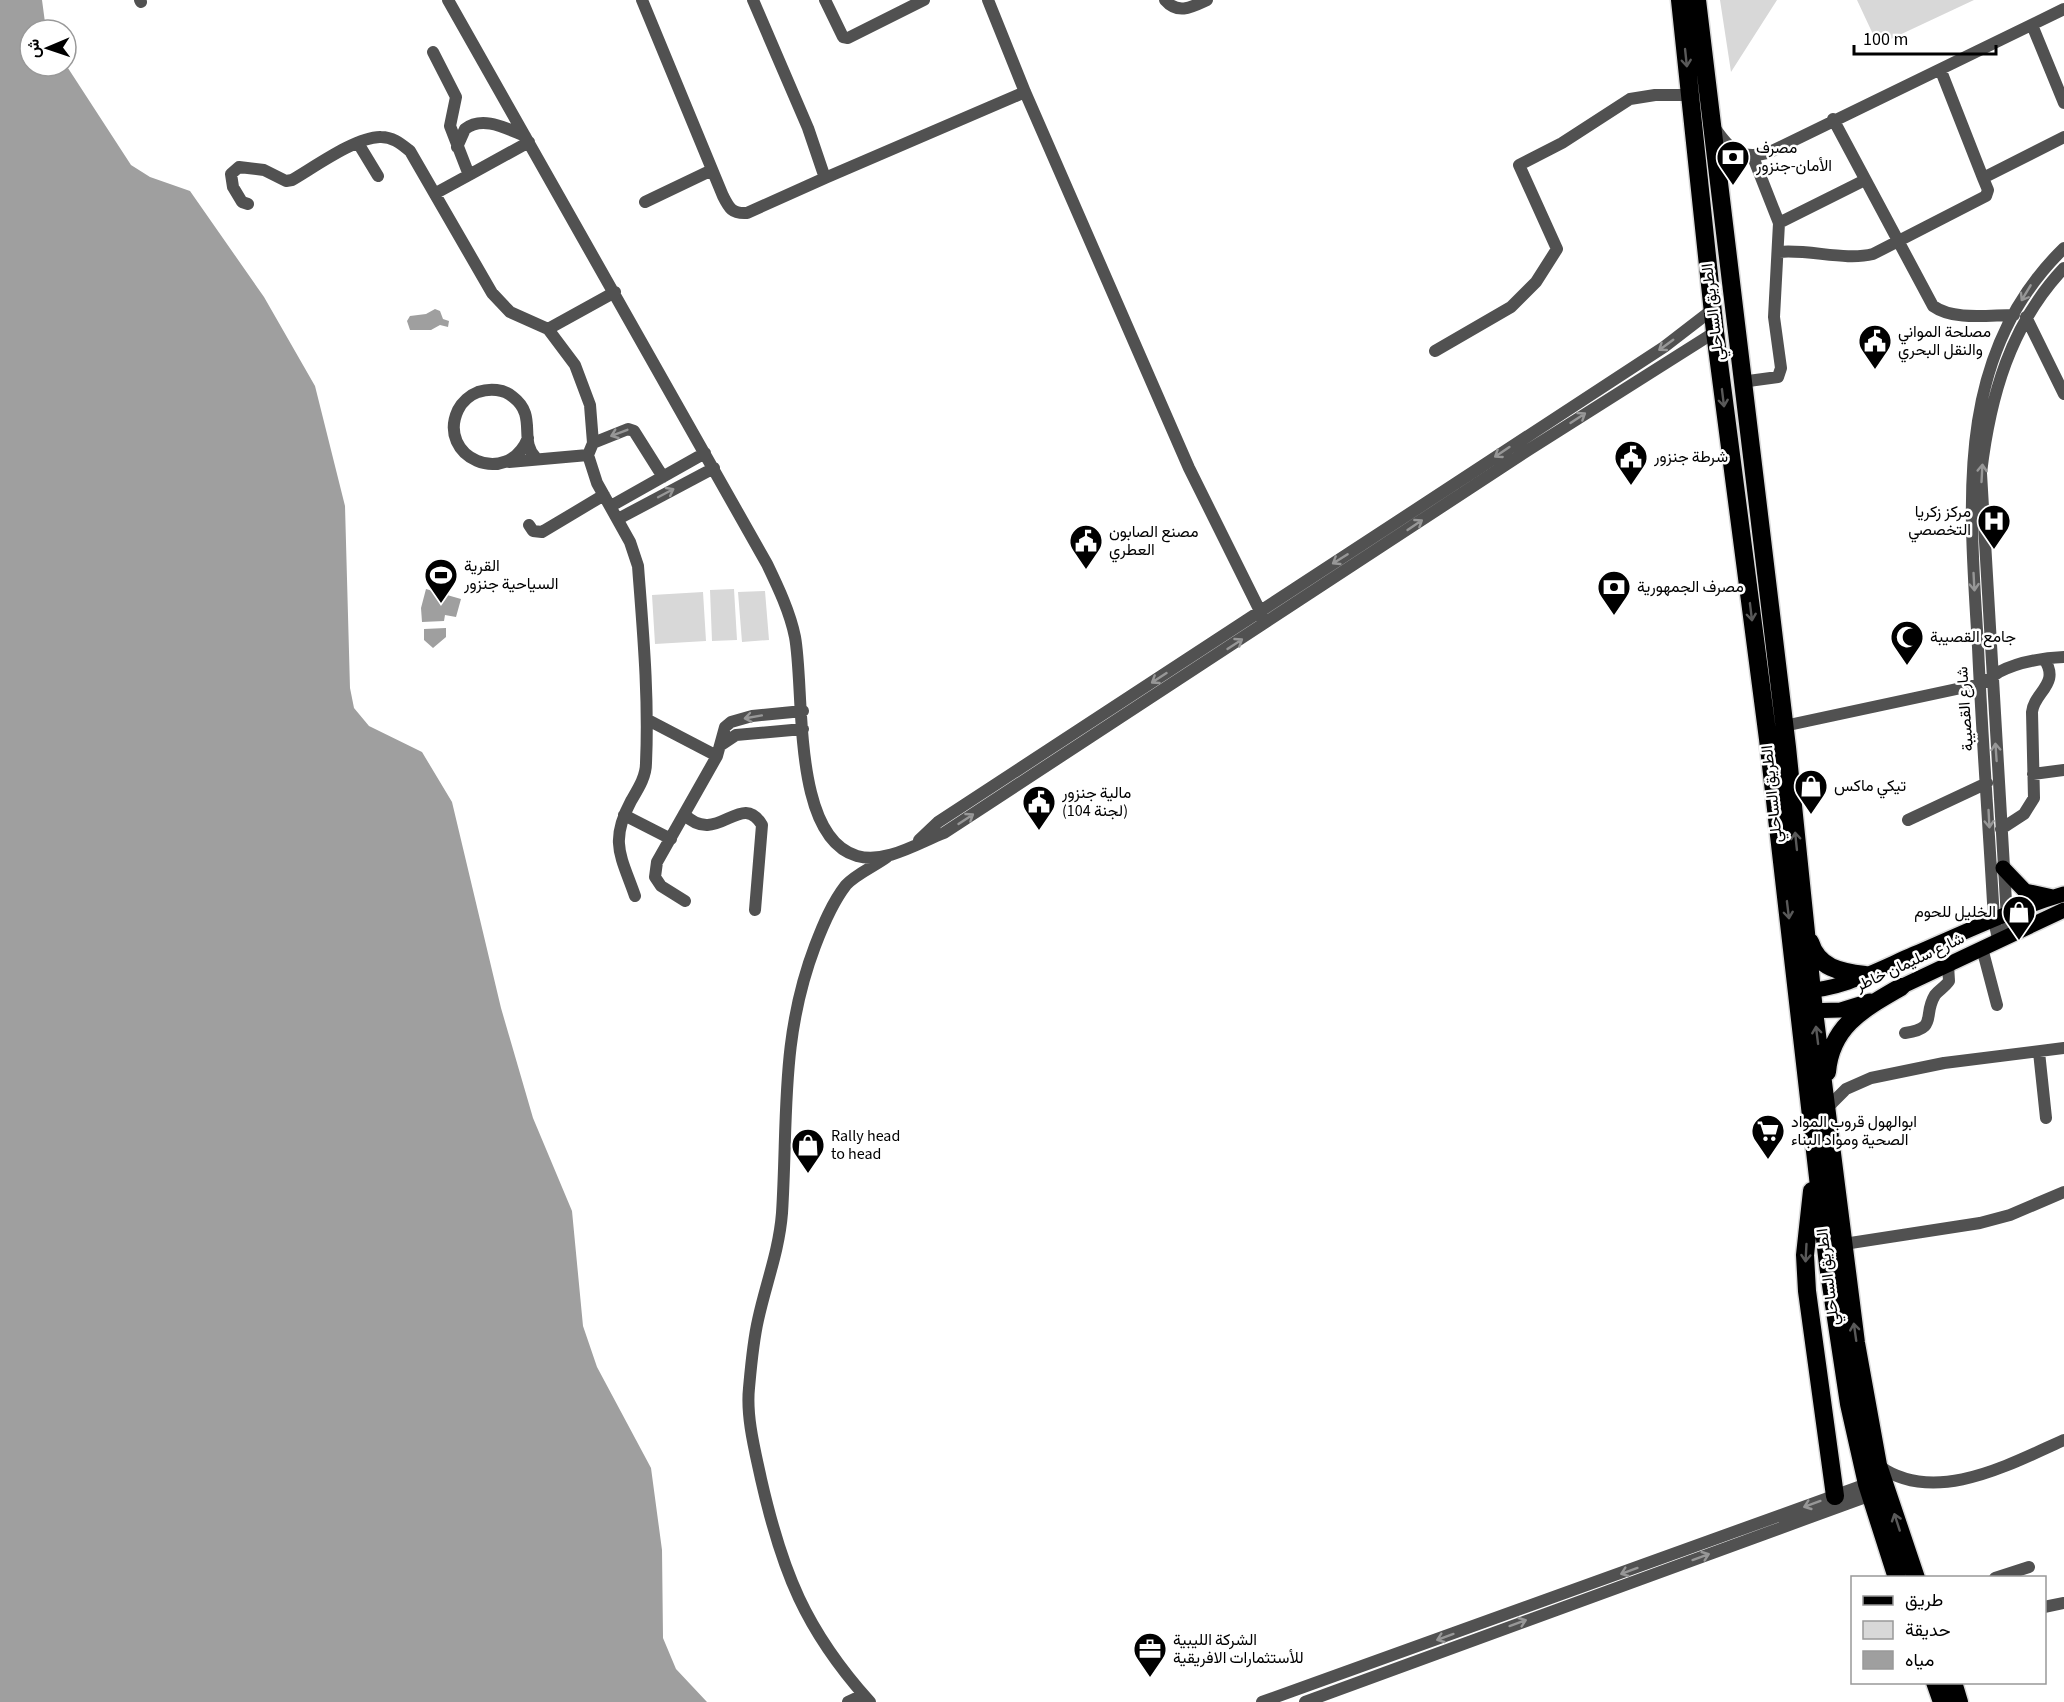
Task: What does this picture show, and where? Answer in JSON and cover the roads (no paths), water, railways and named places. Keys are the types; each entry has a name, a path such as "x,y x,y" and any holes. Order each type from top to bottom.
{"highway":[{"name":"الطريق الساحلي","path":"1680,0 1712,310 1805,991 1816,1153 1840,1347 1849,1404 1869,1490 1896,1576"},
{"name":"الطريق الساحلي","path":"1698,0 1710,121 1784,726 1804,924 1805,991"},
{"path":"1804,924 1812,949 1823,963 1832,969 1865,975"},
{"path":"1825,1102 1827,1066 1834,1042 1857,1014 1901,987"},
{"name":"الطريق الساحلي","path":"1807,1011 1825,1102 1858,1353 1878,1465 1915,1576"},
{"path":"1816,1153 1805,1255 1807,1291 1835,1496"},
{"path":"1937,1684 1955,1696"}],"main road":[{"path":"2003,868 2025,891 2059,895"},
{"name":"شارع سليمان خاطر","path":"1805,991 1865,975 2059,895"},
{"name":"شارع سليمان خاطر","path":"1807,1011 1853,1008 2064,910"}],"street":[{"path":"448,0 767,564 786,609 796,647 808,780 822,824 842,849 856,856 887,856"},
{"path":"642,0 729,209 736,214 747,213 1025,92"},
{"path":"753,0 808,128 825,178"},
{"path":"825,0 843,37 848,38 924,0"},
{"path":"988,0 1025,92 1189,468 1267,623"},
{"path":"1165,0 1173,8 1184,9 1208,0"},
{"path":"1710,121 1727,146 1753,157 1768,153 1833,119 1941,71 2064,9"},
{"path":"2032,25 2064,103"},
{"path":"432,52 456,97 450,126 469,175"},
{"path":"1779,252 1817,251 1864,256 1984,198 1988,190 1941,71"},
{"path":"1435,351 1511,307 1536,282 1557,249 1519,165 1562,143 1630,99 1655,95 1690,95"},
{"path":"1833,119 1928,300 1942,313 2020,316"},
{"path":"457,147 465,129 479,122 500,126 527,139"},
{"path":"248,204 242,202 231,180 231,174 239,167 264,170 286,181 292,180 358,143 380,136 397,141 410,151 492,293 510,312 548,329 575,365 591,405 591,449 597,483 618,519 638,566 648,720 646,767 642,782 619,827 618,847 635,896"},
{"path":"1983,178 2064,137"},
{"path":"436,193 527,139"},
{"path":"358,143 378,176"},
{"path":"1741,382 1770,379 1781,373 1774,317 1779,224 1753,157"},
{"path":"645,202 712,170"},
{"path":"1779,224 1865,180"},
{"path":"2003,938 2000,918 2003,868 2001,829 1986,682 1982,473 1986,433 1995,389 2031,284 2064,248"},
{"path":"2020,316 2064,268"},
{"path":"548,329 615,292"},
{"path":"914,845 938,822 1664,346 1712,310"},
{"path":"2020,316 2064,394"},
{"path":"867,1699 835,1661 815,1631 795,1592 776,1542 754,1447 748,1391 758,1320 780,1238 787,1059 793,1017 807,967 825,919 847,884 887,856 945,833 1559,430 1715,332"},
{"path":"536,458 530,452 526,412 513,396 489,389 476,393 461,405 454,429 456,441 463,452 476,462 489,465 505,463 536,458 591,449 628,429 634,431 663,477"},
{"path":"505,463 516,456 528,438"},
{"path":"529,525 533,531 542,532 607,500 663,477 705,453"},
{"path":"618,519 714,468"},
{"path":"1784,726 1986,682 1998,672 2044,659 2064,657"},
{"path":"2001,829 2024,814 2032,803 2032,712 2035,702 2047,688 2048,673 2044,659"},
{"path":"1178,665 1186,676"},
{"name":"شارع القصيبة","path":"1986,682 1987,783 2000,918"},
{"path":"719,751 720,735 731,722 752,716 803,711"},
{"path":"648,720 719,751"},
{"path":"685,901 661,886 655,877 657,862 719,751 736,735 803,729"},
{"path":"2033,774 2064,770"},
{"path":"1908,820 1987,783"},
{"path":"989,789 997,799"},
{"path":"684,814 699,826 709,826 742,813 751,813 758,818 762,825 755,910"},
{"path":"624,815 671,839"},
{"path":"1982,948 1997,1005"},
{"path":"1905,1033 1921,1030 1929,1020 1935,994 1949,981 1948,965"},
{"path":"1825,1102 1846,1089 1871,1078 1944,1063 2064,1048"},
{"path":"2039,1052 2046,1118"},
{"path":"1844,1244 1980,1223 2010,1215 2064,1192"},
{"path":"1878,1465 1900,1479 1934,1484 1999,1468 2064,1440"},
{"path":"1305,1702 1835,1496 1869,1490"},
{"path":"1262,1702 1563,1600 1869,1490"},
{"path":"2001,1576 2029,1567"},
{"path":"2046,1607 2064,1603"},
{"path":"1372,1663 1377,1675"},
{"path":"848,1702 867,1699"}],"water":[{"path":"0,0 42,0 44,18 18,18 18,78 74,78 131,165 150,177 190,191 264,297 315,386 345,506 350,688 354,708 369,726 422,752 452,802 501,1008 533,1118 572,1211 583,1326 597,1367 651,1468 662,1550 663,1638 676,1669 707,1702 0,1702"},
{"path":"435,309 440,311 443,319 449,321 448,327 440,325 431,330 410,330 407,321 410,316 426,314"},
{"name":"القرية السياحية جنزور","path":"426,589 461,599 456,617 445,615 444,621 422,622 421,608"},
{"path":"446,628 446,637 433,648 424,640 424,629"}],"place":[{"name":"مصرف الأمان-جنزور","path":"1733,186"},
{"name":"مصلحة المواني والنقل البحري","path":"1875,370"},
{"name":"شرطة جنزور","path":"1631,486"},
{"name":"مركز زكريا التخصصي","path":"1994,550"},
{"name":"مصنع الصابون العطري","path":"1086,570"},
{"name":"القرية السياحية جنزور","path":"441,604"},
{"name":"مصرف الجمهورية","path":"1614,616"},
{"name":"جامع القصيبة","path":"1907,666"},
{"name":"تيكي ماكس","path":"1811,815"},
{"name":"مالية جنزور (لجنة 104)","path":"1039,831"},
{"name":"الخليل للحوم","path":"2019,941"},
{"name":"ابوالهول قروب المواد الصحية ومواد البناء","path":"1768,1160"},
{"name":"Rally head to head","path":"808,1174"},
{"name":"الشركة الليبية للأستثمارات الافريقية","path":"1150,1678"}]}
